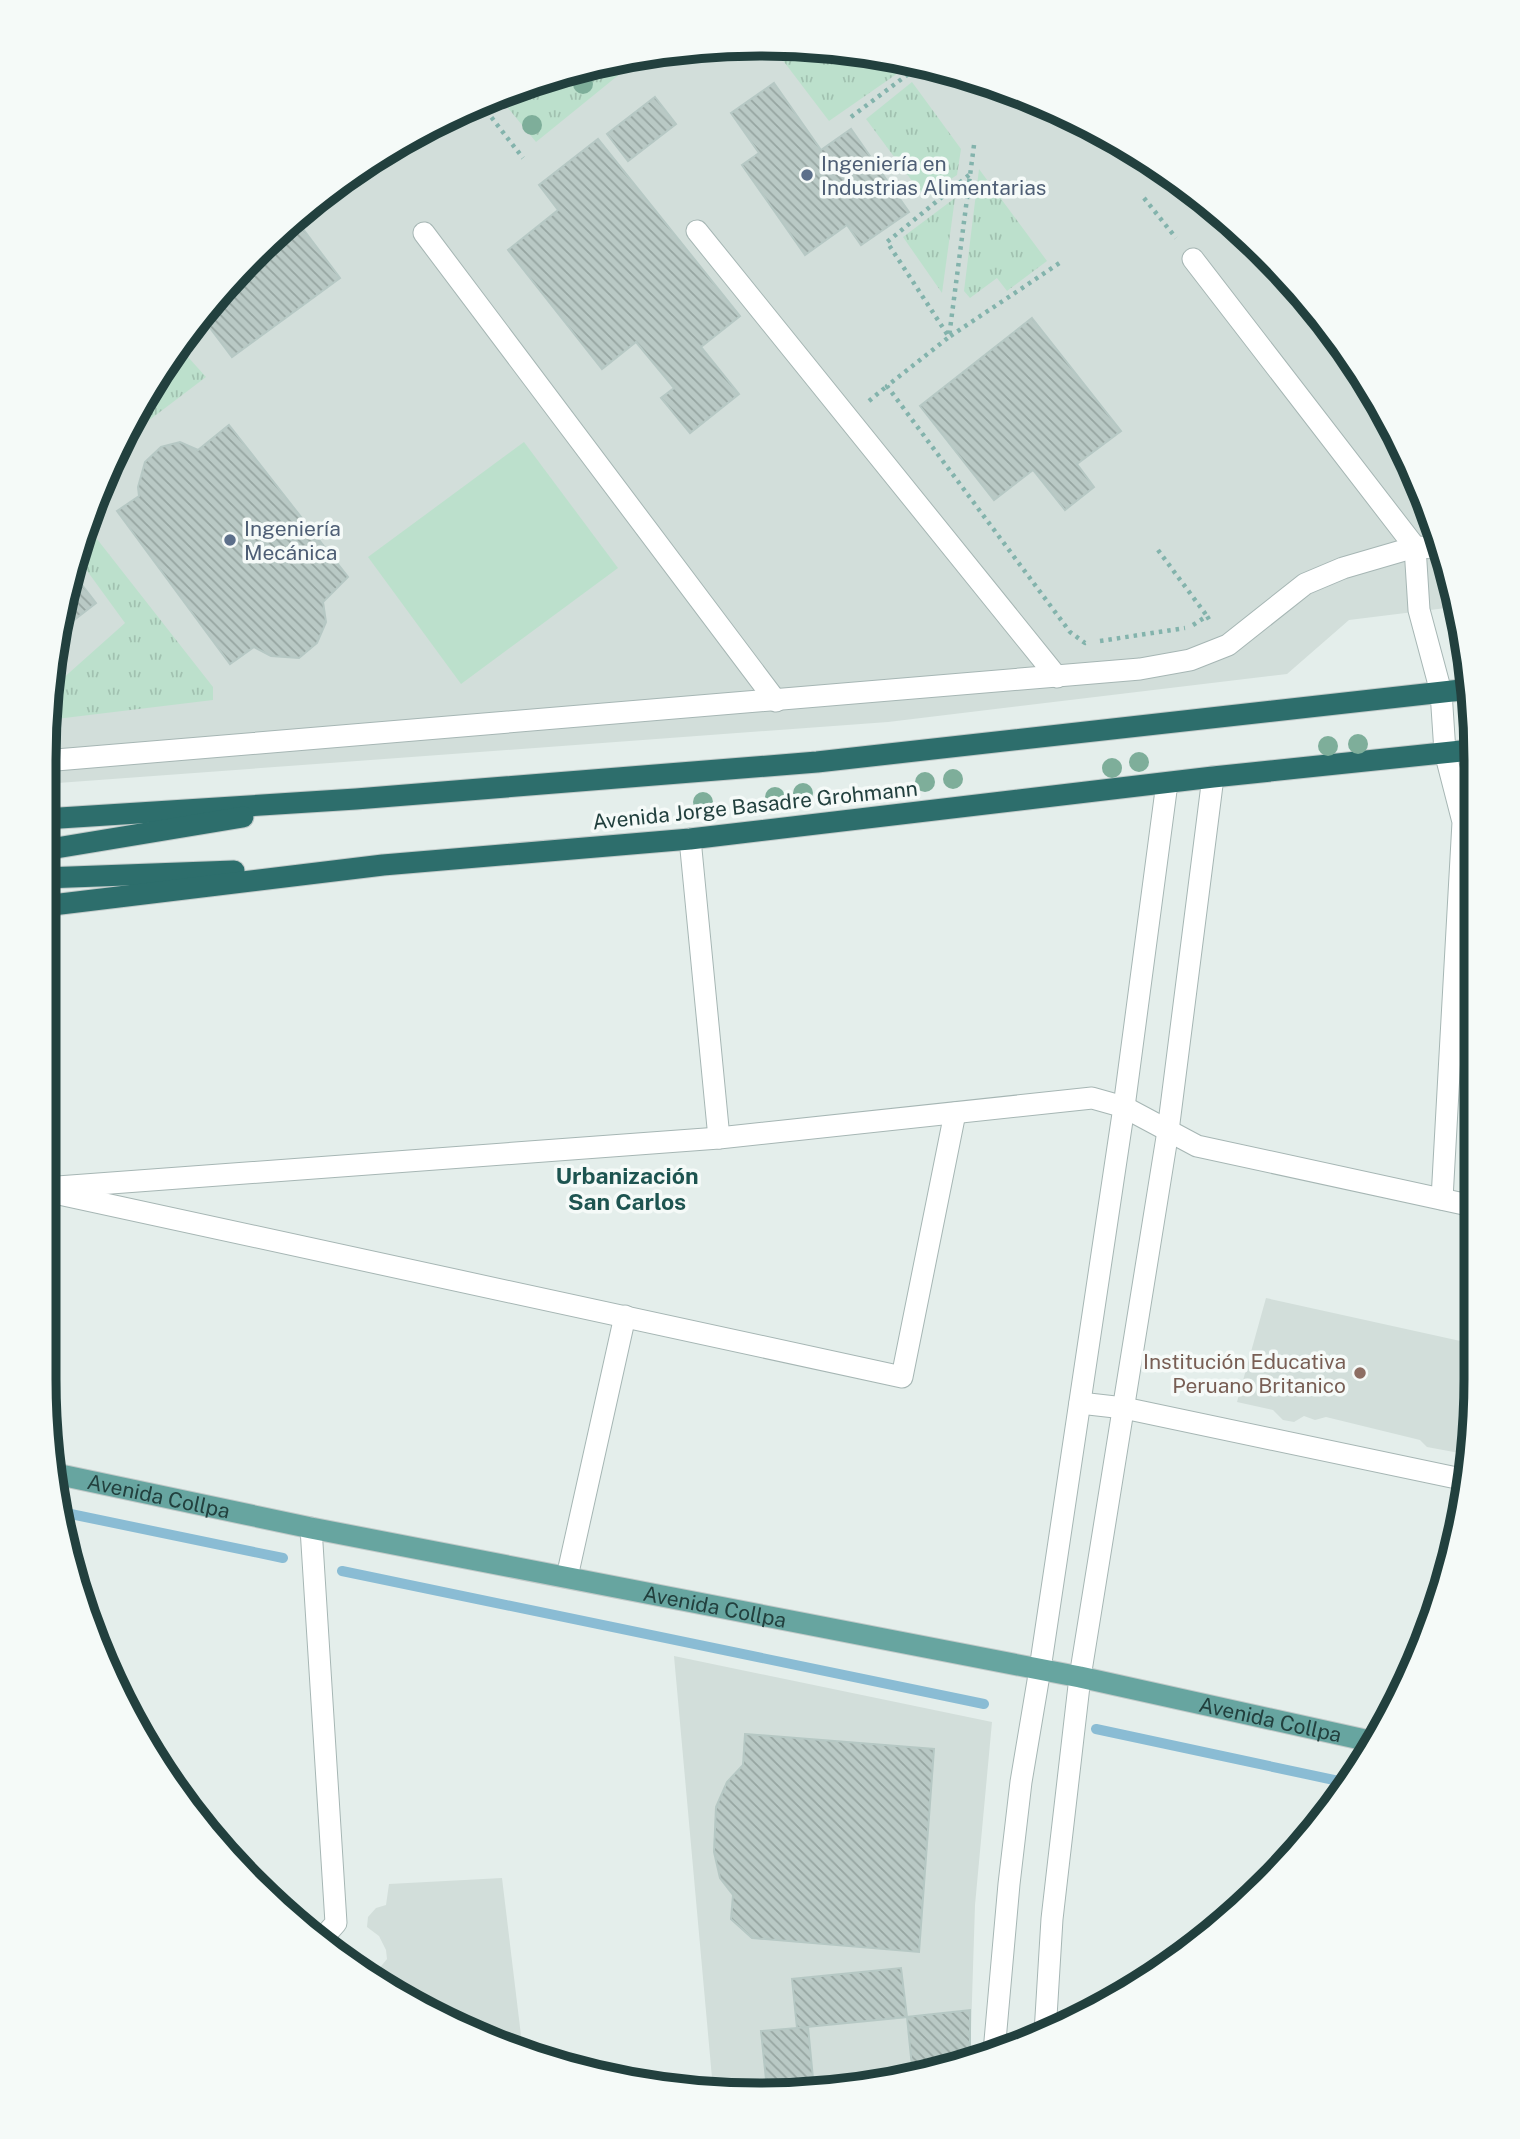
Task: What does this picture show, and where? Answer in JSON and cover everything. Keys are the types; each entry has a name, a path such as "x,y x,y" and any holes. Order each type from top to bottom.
{"highway":[{"name":"Avenida Jorge Basadre Grohmann","path":"56,818 356,799 817,762 1460,690"},
{"name":"Avenida Jorge Basadre Grohmann","path":"56,905 383,865 690,839 1213,777 1464,751"},
{"path":"56,848 356,799"},
{"path":"56,878 383,865"}],"main road":[{"name":"Avenida Collpa","path":"63,1475 311,1528 1080,1677 1364,1740"}],"street":[{"path":"698,231 1057,677"},
{"path":"424,233 776,701"},
{"path":"1193,258 1415,547 1419,610 1441,692 1445,752 1463,822 1442,1199"},
{"path":"56,760 1140,669 1190,660 1228,645 1305,584 1343,568 1415,547 1431,548"},
{"path":"1046,2021 1052,1919 1080,1677 1168,1131 1213,777"},
{"path":"995,2042 1021,1782 1124,1107 1167,783"},
{"path":"690,839 719,1138"},
{"path":"56,1188 719,1138 1092,1098 1124,1107 1197,1146 1464,1204"},
{"path":"56,1192 902,1377 955,1113"},
{"path":"567,1577 625,1317"},
{"path":"1080,1403 1124,1408 1457,1478"},
{"path":"311,1528 336,1923 326,1934"}],"path":[{"path":"851,117 910,73"},
{"path":"487,112 523,158"},
{"path":"949,337 974,145"},
{"path":"949,337 887,242 969,175"},
{"path":"1144,198 1193,258"},
{"path":"1061,262 949,337 887,386 1070,632 1085,643 1190,628 1207,616"},
{"path":"1158,550 1228,645"}],"shaded area":[{"path":"760,56 852,62 942,80 986,93 1071,129 1112,150 1189,201 1258,262 1319,331 1345,369 1370,408 1391,449 1427,534 1440,578 1447,608 1349,620 1287,674 888,722 56,783 62,668 80,578 93,534 129,449 150,408 201,331 231,296 262,262 331,201 408,150 449,129 534,93 578,80 668,62 714,58"},
{"name":"Institución Educativa Peruano Britanico","path":"1266,1298 1464,1342 1460,1453 1427,1447 1420,1440 1326,1417 1315,1420 1304,1416 1294,1422 1283,1420 1273,1410 1237,1402"},
{"path":"674,1656 992,1722 975,1905 970,2051 852,2077 760,2083 712,2081"},
{"path":"502,1878 522,2041 449,2010 378,1970 387,1959 386,1950 379,1936 367,1927 368,1917 376,1908 386,1905 389,1884"}],"green space":[{"path":"780,57 852,62 901,71 829,121"},
{"path":"625,70 536,142 505,104 578,80"},
{"path":"912,82 961,149 957,175 924,197 866,119"},
{"path":"979,169 1047,261 1007,291 997,278 970,298 964,291"},
{"path":"955,198 942,293 903,237"},
{"path":"185,354 206,377 140,427"},
{"path":"524,442 618,568 461,684 368,557"},
{"path":"93,534 213,687 213,700 58,719 61,680 125,623 84,566"}],"building":[{"path":"774,83 821,150 851,129 909,212 861,245 847,225 805,255 742,165 759,153 731,113"},
{"path":"655,97 676,124 628,161 607,134"},
{"path":"598,139 740,316 701,347 739,394 690,433 661,398 674,388 636,342 602,369 508,250 558,210 539,185"},
{"path":"301,227 340,278 232,357 207,324 262,262"},
{"path":"1032,318 1121,431 1077,464 1094,487 1065,510 1033,470 994,500 920,406"},
{"path":"229,425 348,577 323,602 326,622 317,643 299,658 271,656 254,647 230,664 117,511 139,496 138,487 145,462 161,447 180,442 198,450"},
{"path":"79,581 96,603 70,623"},
{"path":"745,1734 934,1749 919,1952 752,1938 731,1919 733,1895 720,1878 714,1852 716,1807 727,1782 743,1765"},
{"path":"901,1968 907,2017 797,2028 792,1979"},
{"path":"970,2010 970,2051 912,2066 907,2017"},
{"path":"808,2027 813,2080 766,2083 761,2031"}],"waterway":[{"path":"70,1514 283,1558"},
{"path":"342,1571 984,1704"},
{"path":"1096,1729 1338,1781"}],"place":[{"name":"Ingeniería en Industrias Alimentarias","path":"807,175"},
{"name":"Ingeniería Mecánica","path":"230,540"},
{"name":"Institución Educativa Peruano Britanico","path":"1360,1373"}],"district":[{"name":"Urbanización San Carlos","path":"627,1188"}]}
